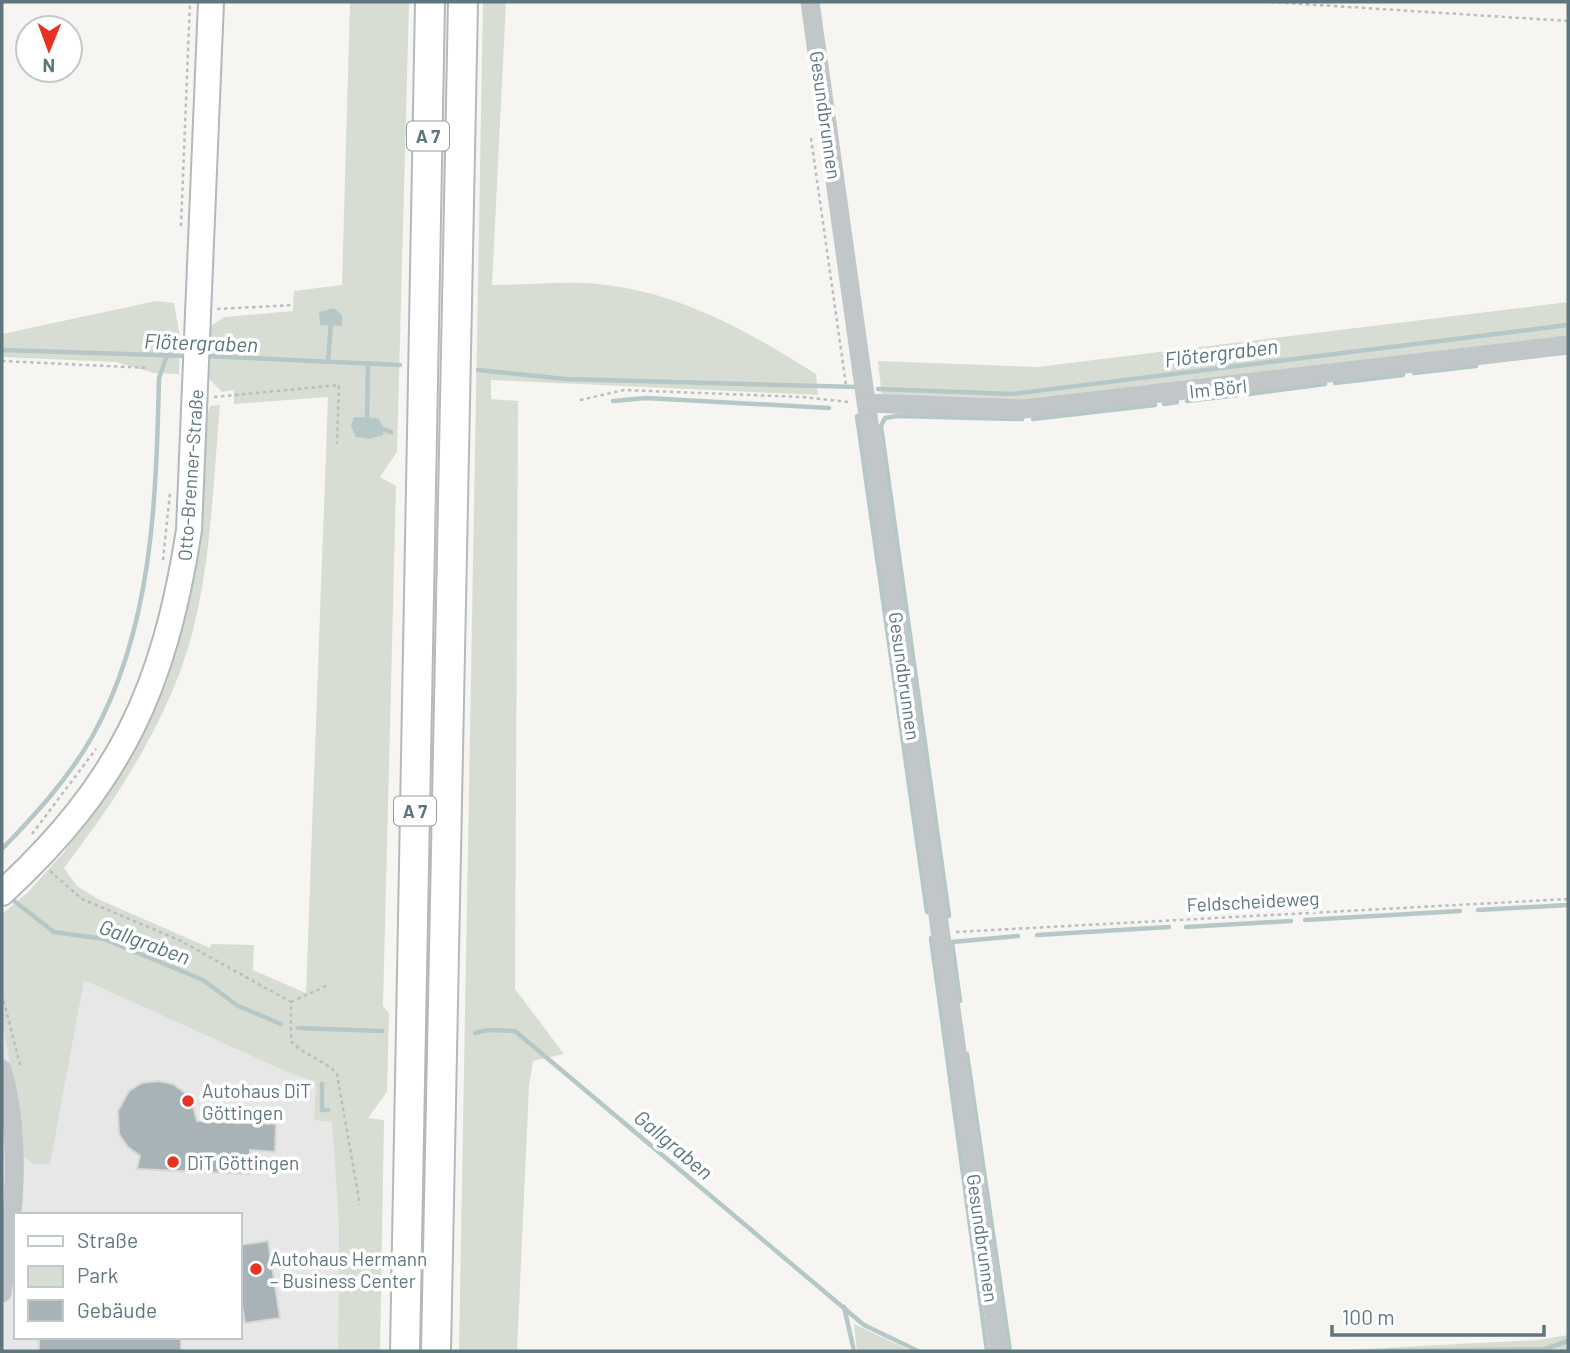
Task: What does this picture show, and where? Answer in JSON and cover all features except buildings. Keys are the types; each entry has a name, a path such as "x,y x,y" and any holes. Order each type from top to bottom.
{"highway":[{"name":"A 7","path":"405,1351 430,2"},
{"name":"A 7","path":"436,1351 463,2"}],"main road":[{"name":"Otto-Brenner-Straße","path":"7,888 34,847 73,820 108,772 150,691 168,638 189,530 211,2"}],"street":[{"name":"Gesundbrunnen","path":"810,2 999,1351"},
{"name":"Im Börl","path":"867,403 1024,409 1568,345"},
{"path":"2,1069 13,1131 15,1173 13,1219 2,1285"}],"path":[{"path":"1271,2 1568,21"},
{"path":"809,126 844,377"},
{"path":"199,310 294,305"},
{"path":"2,361 148,368"},
{"path":"234,397 339,386 337,444"},
{"path":"580,400 624,390 802,397 867,403"},
{"path":"162,567 170,489"},
{"path":"99,744 34,847 82,899 179,940 291,1002"},
{"name":"Feldscheideweg","path":"941,929 948,932 1568,899"},
{"path":"291,1002 328,985"},
{"path":"291,1002 290,1041 299,1051 330,1066 337,1073 360,1205"}],"shaded area":[{"path":"334,308 342,315 342,326 320,325 319,312"},
{"path":"354,417 378,418 384,428 383,435 370,439 356,437 351,426"},
{"path":"49,936 316,1082 314,1119 332,1121 339,1227 338,1351 2,1351 2,956"}],"green space":[{"path":"350,2 409,2 397,452 380,477 396,486 383,1006 389,1013 387,1092 368,1118 384,1120 380,1351 338,1351 339,1227 332,1122 314,1120 316,1082 292,1074 84,980 50,1164 33,1164 24,1156 21,1124 2,1020 2,914 28,892 64,852 133,748 205,423 210,406 220,405 204,574 198,608 180,672 157,725 129,774 64,868 77,886 98,899 210,948 211,944 254,945 253,970 306,993 328,397 234,404 234,390 222,392 208,378 211,326 224,317 293,311 294,291 342,285"},
{"path":"483,2 506,2 492,285 584,283 616,286 676,302 734,326 816,374 818,395 491,380 491,399 518,401 515,989 564,1054 533,1061 529,1086 517,1351 459,1351"},
{"path":"156,301 174,303 180,337 179,374 154,373 116,362 2,357 2,334"},
{"path":"1568,302 1568,339 1010,404 882,397 878,361 1037,367"},
{"path":"854,1324 911,1351 857,1351"},
{"path":"1568,1335 1568,1351 1324,1351 1538,1340"}],"waterway":[{"path":"328,362 331,321"},
{"name":"Flötergraben","path":"878,389 1012,394 1568,325"},
{"name":"Flötergraben","path":"2,350 189,356"},
{"path":"2,849 50,796 83,752 112,695 128,652 147,562 153,516 159,378 167,355"},
{"name":"Flötergraben","path":"205,356 400,365"},
{"path":"368,364 367,418 370,420"},
{"path":"1414,373 1476,366"},
{"name":"Flötergraben","path":"478,370 565,379 857,387"},
{"path":"1335,383 1403,375"},
{"path":"1249,394 1325,384"},
{"path":"1187,401 1238,395"},
{"path":"613,401 646,398 829,408"},
{"path":"1164,404 1177,402"},
{"path":"1033,419 1155,405"},
{"path":"857,416 927,912"},
{"path":"949,916 881,426 885,418 897,416 1022,419"},
{"path":"379,428 391,432"},
{"name":"Gallgraben","path":"9,897 54,932 104,939 203,980 238,1006 281,1024"},
{"path":"1478,910 1568,905"},
{"path":"1305,920 1460,911"},
{"path":"1186,927 1291,921"},
{"path":"1037,935 1169,927"},
{"path":"960,1001 952,942 1018,936"},
{"path":"931,938 987,1351"},
{"name":"Gallgraben","path":"298,1028 382,1031"},
{"name":"Gallgraben","path":"475,1033 488,1030 515,1031 864,1325 918,1351"},
{"path":"967,1054 1010,1351"},
{"path":"322,1084 322,1110 328,1110"},
{"path":"844,1307 854,1351"},
{"path":"1386,1351 1545,1349 1568,1341"}],"place":[{"name":"Autohaus DiT Göttingen","path":"188,1101"},
{"name":"DiT Göttingen","path":"173,1162"},
{"name":"Autohaus Hermann – Business Center","path":"256,1269"}]}
